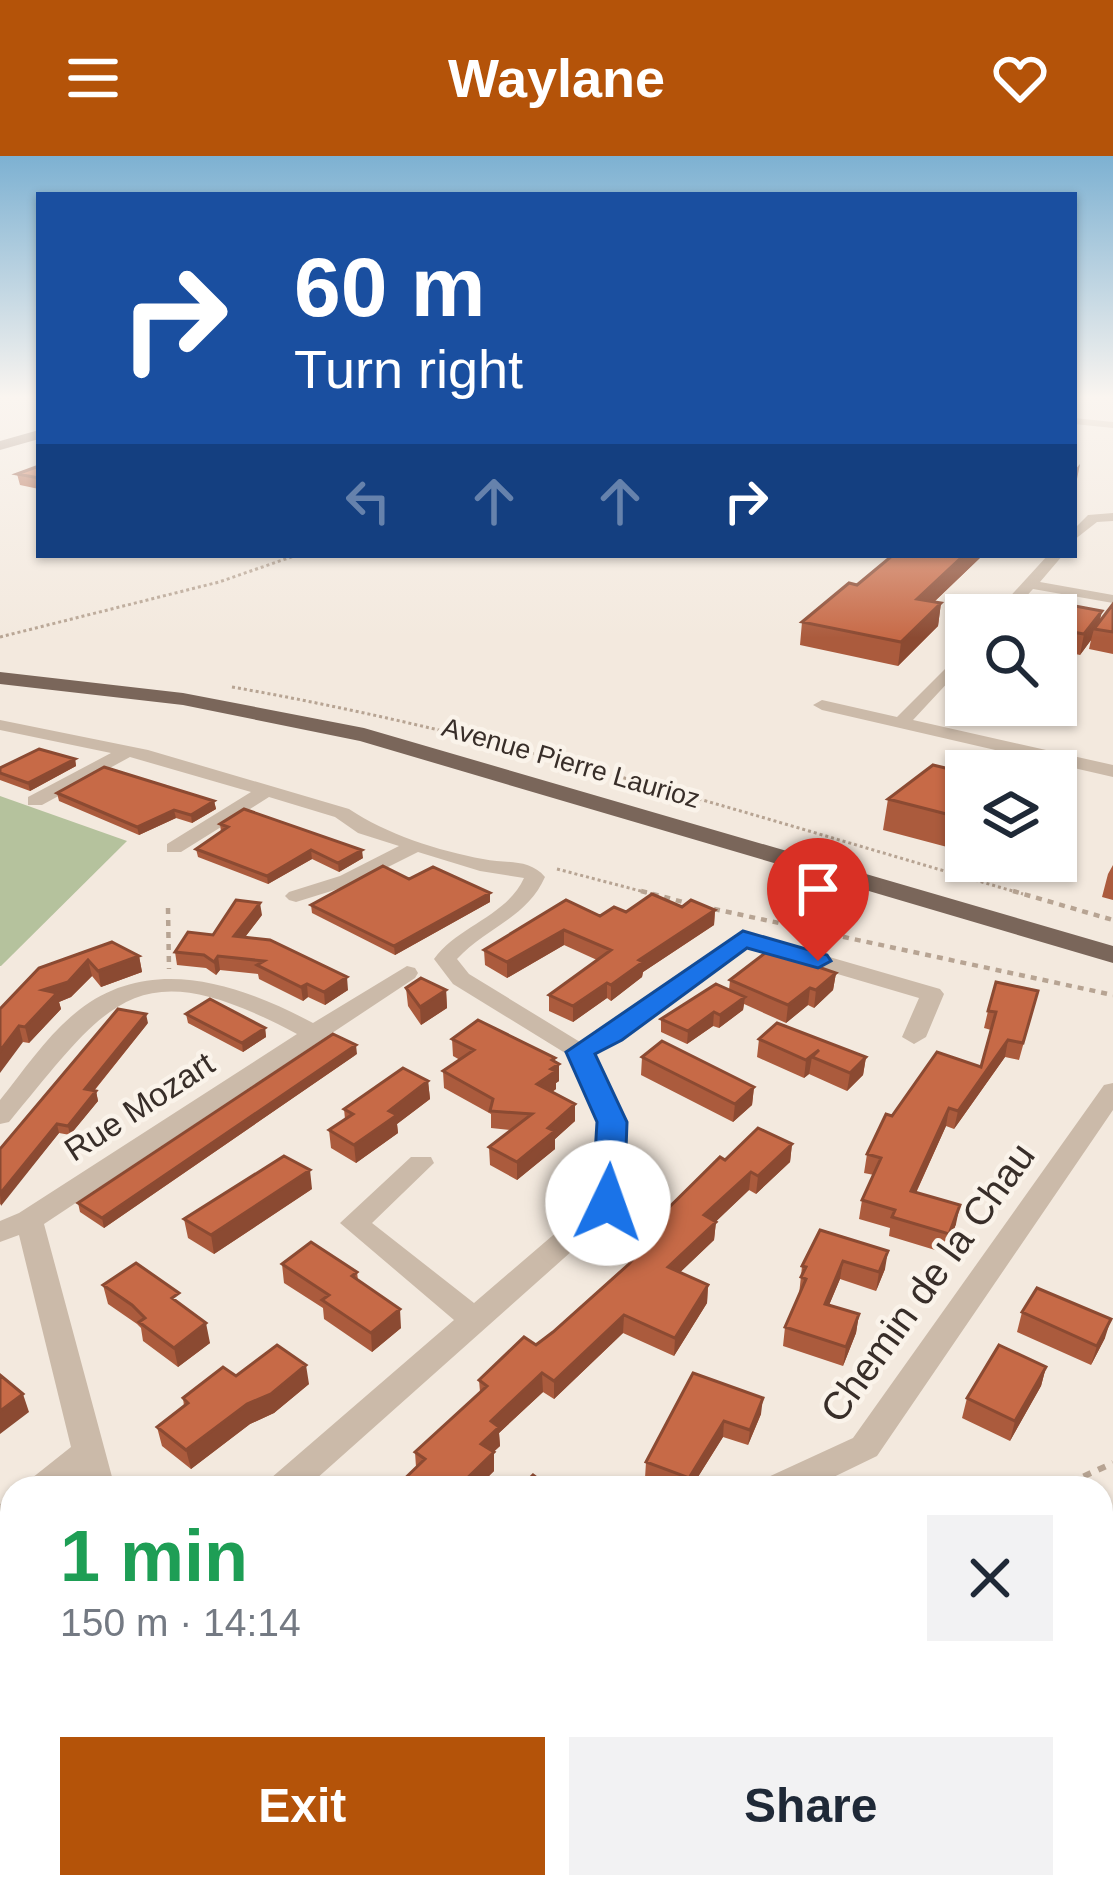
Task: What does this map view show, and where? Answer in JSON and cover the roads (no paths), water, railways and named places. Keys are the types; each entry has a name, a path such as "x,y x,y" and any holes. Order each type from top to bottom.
{"main road":[{"name":"Avenue Pierre Laurioz","path":"0,678 183,699 381,739 1113,955"}],"street":[{"path":"1077,512 1109,517"},
{"path":"1077,533 1087,521 1109,517"},
{"path":"1020,594 1053,558"},
{"path":"1029,584 1113,599"},
{"path":"901,723 945,675"},
{"path":"822,705 1113,771"},
{"path":"0,725 126,752 266,791 342,814 365,829 480,865 527,870 535,877 524,897 491,927 452,948 446,959 461,979 580,1052 612,1122 608,1203 297,1476"},
{"path":"35,801 126,752"},
{"path":"174,848 266,791"},
{"path":"296,896 347,880 417,845"},
{"path":"580,1052 743,939 932,994 914,1036"},
{"name":"Rue Mozart","path":"15,1226 407,973"},
{"path":"0,1116 88,1014 112,998 169,987 216,987 249,998 315,1034"},
{"name":"Chemin de la Chau","path":"803,1476 865,1447 1113,1091"},
{"path":"421,1163 354,1223 474,1320"},
{"path":"15,1226 95,1476"},
{"path":"59,1476 89,1452"}]}
